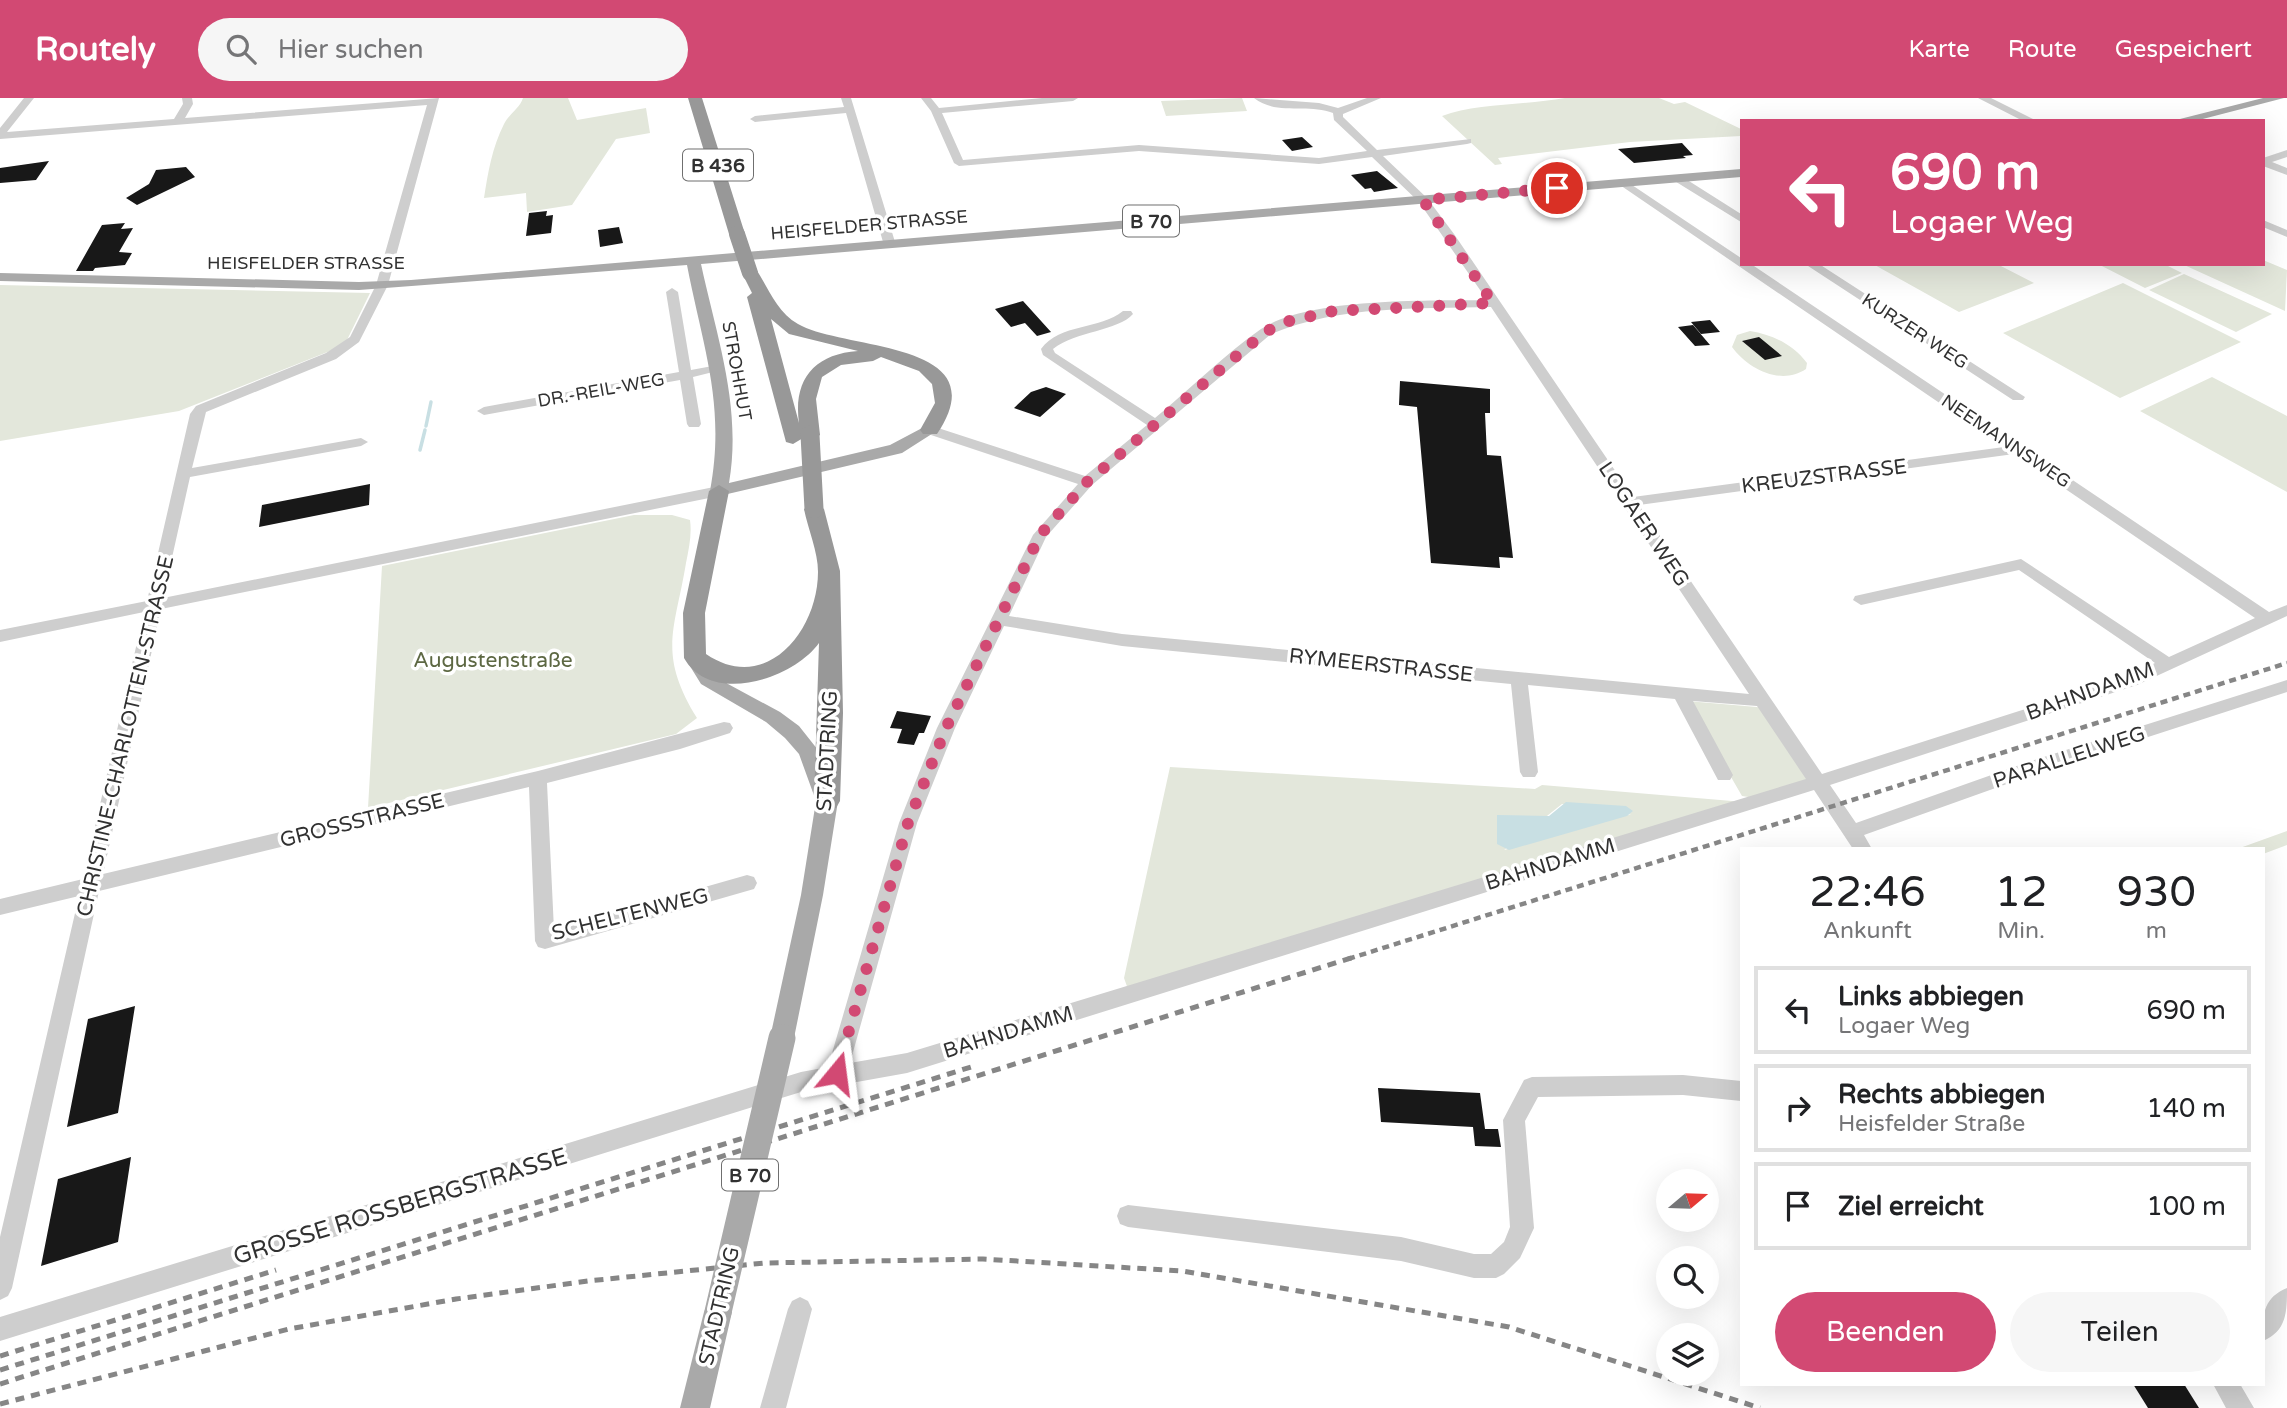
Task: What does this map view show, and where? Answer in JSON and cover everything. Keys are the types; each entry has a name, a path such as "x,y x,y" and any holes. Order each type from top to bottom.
{"highway":[{"name":"STADTRING","path":"695,98 801,436 829,571 831,713 827,801"},
{"path":"750,273 768,306 781,321 797,331 894,354 918,363 933,374 944,395 943,408 930,430"},
{"path":"801,436 807,384 818,370 837,361 866,356 918,363"},
{"path":"719,491 694,613 695,658 724,674 764,672 780,665 797,652 815,632 824,609 829,571"}],"main road":[{"path":"2187,119 2278,98"},
{"name":"HEISFELDER STRASSE","path":"0,277 382,285 626,267 889,242 1740,173"},
{"name":"STROHHUT","path":"693,260 719,369 728,431 719,491"},
{"path":"626,267 660,270 680,276 706,312"},
{"path":"719,491 896,449 930,430"},
{"name":"B 70","path":"695,658 708,679 721,689 773,717 792,732 808,750 827,801"},
{"name":"STADTRING","path":"695,1408 782,1038 812,895 827,801"}],"street":[{"path":"0,135 29,98"},
{"path":"178,121 188,104 187,98"},
{"path":"926,98 936,111 959,163 1139,148 1299,161 1377,155 1467,141"},
{"path":"936,111 1018,101 1073,98"},
{"path":"1259,98 1282,107 1326,105 1338,112 1376,98"},
{"path":"1983,98 2028,119"},
{"path":"0,135 178,121 252,111 434,99 382,285"},
{"path":"755,118 847,104 889,242"},
{"name":"LOGAER WEG","path":"1338,112 1339,118 1423,200 1862,847"},
{"path":"2265,161 2287,153"},
{"path":"2265,163 2287,172"},
{"path":"1677,178 1740,218"},
{"name":"NEEMANNSWEG","path":"1622,183 1740,263"},
{"path":"2265,224 2287,234"},
{"name":"NEEMANNSWEG","path":"1745,266 2268,619"},
{"name":"KURZER WEG","path":"1814,266 2018,397"},
{"name":"CHRISTINE-CHARLOTTEN-STRASSE","path":"0,1288 197,414 201,409 343,349 355,339 382,285"},
{"path":"672,292 694,424"},
{"path":"837,1073 908,823 946,728 1040,535 1087,482 1267,331 1285,322 1334,311 1493,303"},
{"path":"1127,314 1120,320 1086,328 1051,344 1049,355 1156,425"},
{"name":"DR.-REIL-WEG","path":"484,411 719,369"},
{"path":"930,430 1087,482"},
{"path":"184,474 361,442"},
{"name":"KREUZSTRASSE","path":"1629,502 2018,449"},
{"path":"0,636 719,491"},
{"path":"1861,600 2021,564 2166,663"},
{"name":"BAHNDAMM","path":"801,1082 837,1073 907,1063 1818,782 2130,681 2287,610"},
{"name":"RYMEERSTRASSE","path":"1000,620 1122,640 1745,701 1763,699"},
{"path":"1519,680 1529,772"},
{"name":"PARALLELWEG","path":"1852,832 2034,767 2287,686"},
{"path":"1681,695 1724,775"},
{"name":"GROSSSTRASSE","path":"0,907 538,778 724,728"},
{"name":"SCHELTENWEG","path":"538,778 545,941 747,883"},
{"name":"GROSSE ROSSBERGSTRASSE","path":"0,1329 801,1082"},
{"path":"1128,1216 1401,1249 1474,1266 1496,1266 1512,1250 1522,1228 1514,1120 1532,1087 1683,1085 1740,1091"},
{"path":"2265,1327 2287,1300"},
{"path":"773,1408 800,1309"},
{"path":"2226,1386 2241,1408"}],"green space":[{"path":"523,98 568,98 577,120 646,108 650,133 616,139 572,205 527,212 526,193 484,198 491,160 500,133 506,120"},
{"path":"1242,98 1247,111 1166,116 1161,101"},
{"path":"1659,98 1674,104 1685,102 1740,129 1740,136 1630,142 1498,158 1502,164 1495,165 1442,116 1486,106 1550,100"},
{"path":"2265,261 2287,270 2285,311 2186,266 2265,266"},
{"path":"1877,266 2001,266 2034,283 1959,312"},
{"path":"2102,266 2168,266 2182,273 2145,288"},
{"path":"2184,274 2272,314 2236,332 2149,290"},
{"path":"2123,283 2241,342 2120,398 2003,333"},
{"path":"0,285 370,293 347,340 335,349 179,411 0,441"},
{"path":"1750,331 1767,335 1789,346 1807,363 1806,369 1786,376 1776,375 1766,373 1747,362 1732,347 1737,335"},
{"path":"2212,377 2287,416 2287,492 2140,411"},
{"name":"Augustenstraße","path":"634,515 672,515 690,520 689,546 672,641 677,676 697,718 676,734 368,808 382,566"},
{"path":"1687,701 1768,708 1811,780 1755,798 1742,796"},
{"path":"1170,767 1535,789 1542,785 1744,802 1129,992 1124,978","holes":["1562,804 1631,814 1504,850"]},
{"path":"2287,831 2287,845 2265,853 2265,847 2243,847"}],"water":[{"path":"1566,802 1626,806 1633,811 1627,816 1509,850 1497,844 1497,815 1549,816"}],"building":[{"path":"1302,137 1313,147 1292,151 1282,140"},
{"path":"1682,143 1693,155 1634,163 1618,149"},
{"path":"49,161 36,180 0,183 0,168"},
{"path":"186,167 195,177 137,205 126,198 149,184 156,170"},
{"path":"1377,171 1398,188 1374,192 1371,188 1365,189 1351,175"},
{"path":"547,211 546,216 553,215 551,233 526,236 529,213"},
{"path":"125,223 121,229 133,228 119,252 132,253 125,265 76,271 102,225"},
{"path":"619,227 623,243 600,247 598,230"},
{"path":"1023,301 1051,332 1037,336 1025,323 1011,327 995,309"},
{"path":"1710,320 1720,332 1701,334 1691,322"},
{"path":"1693,325 1710,345 1695,346 1678,327"},
{"path":"1759,337 1782,356 1765,360 1742,341"},
{"path":"1400,381 1490,389 1490,413 1485,413 1487,455 1501,456 1513,558 1499,557 1500,568 1431,563 1417,407 1399,405"},
{"path":"1046,387 1066,394 1040,417 1014,408 1031,392"},
{"path":"370,484 369,505 259,527 262,505"},
{"path":"897,711 931,716 924,733 919,733 914,745 897,743 902,729 890,728"},
{"path":"135,1006 118,1113 67,1127 88,1019"},
{"path":"1378,1088 1480,1093 1485,1129 1498,1129 1501,1147 1475,1146 1473,1127 1381,1122"},
{"path":"131,1157 118,1242 41,1266 58,1179"},
{"path":"2134,1386 2185,1386 2199,1408 2148,1408"}],"waterway":[{"path":"426,426 431,402"},
{"path":"420,450 425,430"}],"railway":[{"path":"1348,959 2287,663"},
{"path":"0,1384 1354,957"},
{"path":"0,1370 971,1067"},
{"path":"0,1404 289,1329 456,1299 588,1281 764,1263 983,1259 1182,1271 1509,1327 1760,1408"},
{"path":"0,1356 276,1270"}],"route":[{"path":"837,1073 908,823 946,728 1040,535 1087,482 1267,331 1304,316 1334,311 1493,303 1423,200 1557,188"}]}
